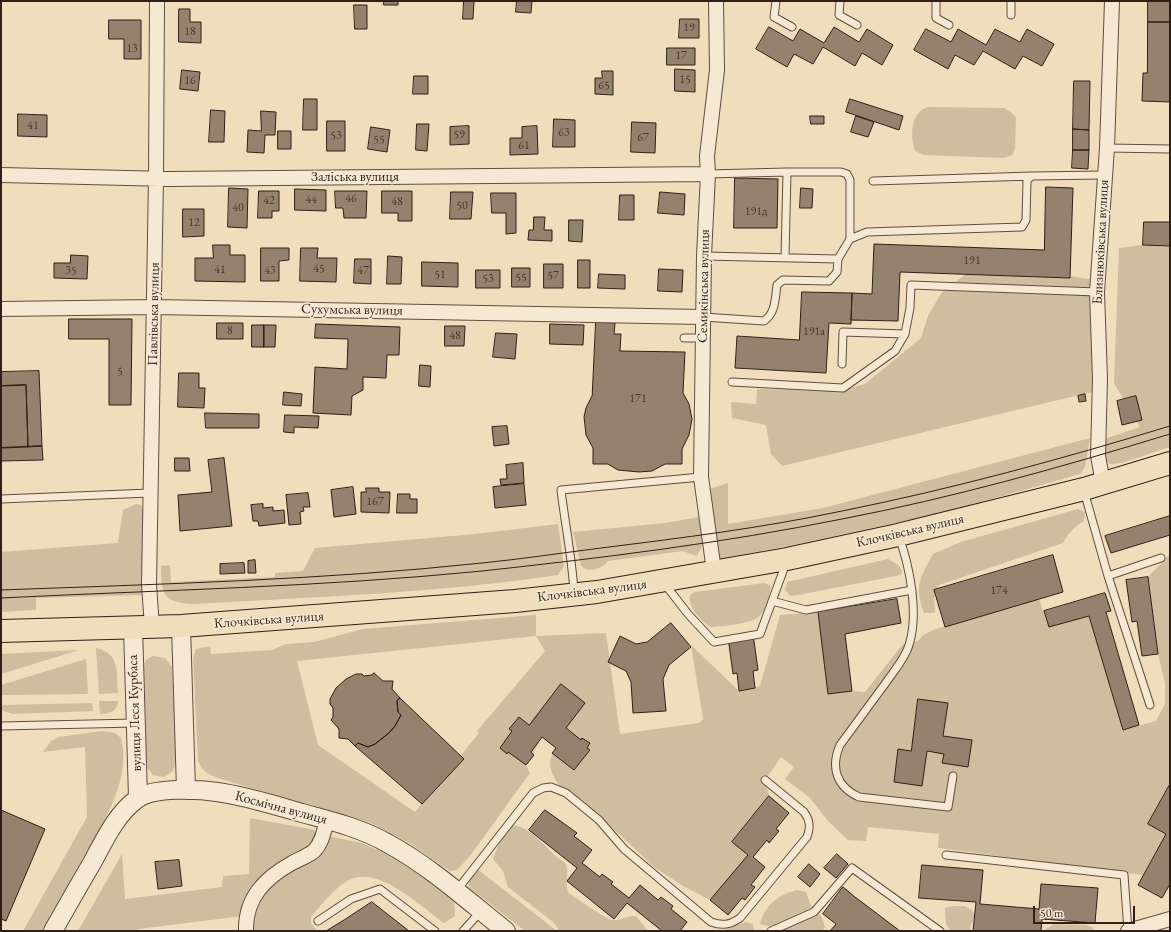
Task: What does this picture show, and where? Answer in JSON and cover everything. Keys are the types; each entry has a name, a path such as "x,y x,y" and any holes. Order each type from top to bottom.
{"main road":[{"name":"Клочківська вулиця","path":"1,631 181,626 476,604 574,594 663,582 714,571 787,559 898,535 1093,486 1170,463"}],"street":[{"name":"Павлівська вулиця","path":"142,627 149,584 156,178 157,1"},
{"name":"Семикінська вулиця","path":"714,571 701,477 704,256 708,174 707,156 717,70 716,1"},
{"name":"Близнюківська вулиця","path":"1093,486 1098,456 1095,412 1100,379 1097,292 1107,148 1112,1"},
{"name":"Заліська вулиця","path":"1,175 156,178 708,174"},
{"name":"Сухумська вулиця","path":"1,310 154,307 703,317"},
{"path":"53,931 109,832 129,806 138,798 154,792 186,790 181,626"},
{"name":"вулиця Леся Курбаса","path":"138,798 135,723 142,627"},
{"name":"Космічна вулиця","path":"186,790 216,791 247,798 327,820 376,836 456,891 506,931"},
{"path":"246,931 246,919 249,908 258,889 274,874 312,852 320,844 327,820"},
{"path":"1128,931 1168,917"}],"lane":[{"path":"776,1 774,17 792,27"},
{"path":"840,1 839,15 857,25"},
{"path":"936,1 936,18 949,25"},
{"path":"1010,15 1011,1"},
{"path":"1107,148 1170,149"},
{"path":"785,257 787,172"},
{"path":"703,317 764,321 770,316 777,285 783,280 829,281 837,272 838,259 850,239 850,180 847,174 841,172 787,172 708,174"},
{"path":"873,181 1104,175"},
{"path":"850,239 868,232 1022,227 1026,220 1027,180 1032,176"},
{"path":"704,256 838,259"},
{"path":"732,382 843,388 895,351 905,334 910,308 911,285 1097,292"},
{"path":"842,364 844,332 905,334"},
{"path":"684,338 703,338"},
{"path":"574,594 572,560 566,533 561,490 701,477"},
{"path":"1093,486 1108,576 1150,705"},
{"path":"1,500 150,492"},
{"path":"898,535 908,563 912,590 913,619 909,645 899,664 840,745 835,755 834,766 836,776 841,786 849,793 859,797 948,807 953,776"},
{"path":"1108,576 1161,558"},
{"path":"663,582 688,614 714,642 760,634 787,559"},
{"path":"772,601 806,610 912,590"},
{"path":"1,726 135,723"},
{"path":"456,891 533,793 543,788 551,787 566,793 599,820 624,849 711,922 718,925 733,922 740,918 807,837 810,831 808,817 804,812 765,780"},
{"path":"946,855 1124,875 1128,931"},
{"path":"771,931 814,912 852,868 940,931"},
{"path":"318,921 351,899 380,889 435,931"},
{"path":"462,931 481,911"}],"shaded area":[{"path":"928,107 1004,108 1011,112 1016,118 1015,149 1012,155 1003,158 924,155 915,151 912,138 913,125 918,114"},
{"path":"1143,245 1170,246 1170,447 1122,463 1110,464 1102,458 1104,439 1140,427 1114,383 1119,248"},
{"path":"966,274 1070,276 1095,280 1092,392 782,466 771,454 766,425 732,418 731,402 756,404 757,389 844,390 865,384 921,338 928,316 942,292"},
{"path":"1090,438 1085,467 1080,474 946,512 793,545 713,560 703,491 728,483 728,524 823,508"},
{"path":"136,504 141,505 144,511 145,580 141,595 36,598 36,610 1,612 1,552 118,543 123,510"},
{"path":"1078,509 1085,512 1084,521 1072,530 1063,543 939,585 934,598 935,613 924,613 919,596 920,582 933,554 961,542"},
{"path":"699,517 702,542 696,556 683,551 608,561 595,570 588,570 581,566 573,532 665,523"},
{"path":"558,524 564,566 558,575 422,590 194,604 176,602 170,599 163,590 162,584 161,566 170,565 171,582 275,577 275,573 303,571 315,548 475,534"},
{"path":"1170,554 1170,784 1148,824 1166,834 1143,875 938,848 939,834 868,827 866,841 848,840 828,821 809,797 785,779 794,767 781,757 765,780 769,796 732,842 748,855 710,900 683,886 654,867 619,834 559,785 553,776 550,766 551,757 556,748 542,737 526,765 530,773 470,856 457,870 450,871 409,843 371,823 217,778 204,770 198,761 193,658 196,649 210,646 211,654 272,650 286,644 314,642 363,629 536,615 536,636 606,633 620,734 699,723 703,719 691,645 739,691 760,686 780,615 818,612 828,693 852,691 865,692 903,644 918,641 923,635 936,629 1039,599 1048,625 1089,616 1122,728 1127,729 1156,721 1165,704 1165,683 1158,654 1148,577","holes":["536,636 545,651 477,731 479,733 415,812 318,745 297,661"]},
{"path":"888,559 897,564 902,570 901,575 791,596 785,590 787,582"},
{"path":"764,583 771,587 767,604 763,612 757,618 749,622 711,627 696,614 691,604 690,595 695,592"},
{"path":"96,648 110,655 116,665 118,693 99,694"},
{"path":"79,650 1,674 1,654"},
{"path":"153,656 165,658 172,667 177,757 173,771 164,777 153,775 145,765 142,666 147,659"},
{"path":"86,659 88,694 1,695 1,685"},
{"path":"99,701 118,701 115,710 100,714"},
{"path":"92,703 93,711 13,714 1,710 1,705"},
{"path":"102,731 115,733 121,738 123,769 114,800 44,931 23,931 87,817 85,747 43,752 51,741 59,737"},
{"path":"250,818 315,830 315,836 333,837 362,843 400,860 454,902 455,916 444,923 413,899 389,884 377,879 365,877 354,878 348,881 336,889 325,901 311,917 311,923 317,931 254,931 255,910 243,916 138,929 138,931 78,931 122,854 125,899 222,887 223,876 249,874"},
{"path":"512,825 532,833 564,862 567,868 568,892 609,919 618,920 630,916 636,916 648,931 560,931 553,922 508,887 503,871 493,859 500,840"},
{"path":"476,868 557,931 525,931 470,888 468,882 469,877"},
{"path":"797,890 806,892 811,906 822,917 825,927 822,931 775,931 772,927 760,924 765,911 773,902 790,892"},
{"path":"964,906 972,910 975,918 970,926 971,931 951,931 946,924 945,908"},
{"path":"746,922 753,924 754,931 722,931"},
{"path":"1054,924 1086,925 1094,928 1091,931 1043,931"}],"building":[{"path":"384,1 398,1 398,5 384,5"},
{"path":"464,1 474,1 473,19 463,19"},
{"path":"517,1 532,1 531,13 516,12"},
{"path":"1148,1 1170,1 1170,22 1148,22"},
{"path":"354,5 367,5 367,29 355,29"},
{"path":"179,9 190,9 190,22 201,22 201,43 179,42"},
{"path":"680,19 699,19 699,38 679,38"},
{"path":"109,20 141,20 141,59 124,59 124,39 109,39"},
{"path":"1148,22 1170,22 1170,102 1142,101 1143,73 1147,73"},
{"path":"769,27 793,41 800,29 824,43 834,27 859,42 867,29 893,45 882,65 862,53 855,66 823,47 813,64 794,54 787,67 756,49"},
{"path":"926,29 951,42 958,29 986,45 995,29 1020,42 1027,29 1054,44 1042,66 1023,56 1015,69 983,51 974,65 955,55 948,69 914,50"},
{"path":"667,48 695,48 695,65 667,65"},
{"path":"675,69 695,70 695,92 675,91"},
{"path":"182,70 200,72 198,91 180,89"},
{"path":"602,71 613,71 613,95 595,94 595,78 602,78"},
{"path":"414,76 428,76 428,94 413,94"},
{"path":"1074,81 1090,81 1089,130 1073,129"},
{"path":"304,99 317,99 317,130 303,130"},
{"path":"850,99 903,116 899,130 846,112"},
{"path":"211,110 225,111 224,142 209,142"},
{"path":"261,111 276,112 275,135 265,135 264,153 247,152 248,130 261,131"},
{"path":"18,114 47,115 47,137 18,136"},
{"path":"810,116 824,116 824,124 811,124"},
{"path":"856,116 874,122 868,137 851,132"},
{"path":"554,119 575,120 575,147 553,147"},
{"path":"327,121 345,121 345,151 327,151"},
{"path":"632,122 656,123 655,153 631,152"},
{"path":"417,124 429,124 427,151 416,150"},
{"path":"469,126 469,144 450,145 450,127"},
{"path":"537,126 538,154 510,155 510,138 522,138 522,127"},
{"path":"371,127 390,130 387,152 368,149"},
{"path":"1073,129 1089,130 1089,150 1073,150"},
{"path":"278,131 291,131 291,149 278,149"},
{"path":"1073,150 1089,150 1088,169 1072,168"},
{"path":"735,178 778,179 777,228 734,228"},
{"path":"1046,187 1073,188 1070,278 900,272 898,321 851,320 852,293 872,294 874,244 1044,250"},
{"path":"229,188 248,189 247,228 228,227"},
{"path":"801,188 813,189 812,208 800,208"},
{"path":"295,189 326,190 326,211 295,210"},
{"path":"259,191 279,191 279,211 272,211 272,218 258,218"},
{"path":"335,191 367,191 366,218 344,218 343,208 336,208"},
{"path":"382,191 412,191 412,221 398,221 398,213 382,213"},
{"path":"451,192 473,192 471,219 450,219"},
{"path":"660,192 685,194 684,215 658,213"},
{"path":"491,193 516,193 516,233 506,234 506,213 492,213"},
{"path":"620,195 634,195 634,220 619,220"},
{"path":"183,209 204,209 204,236 183,237"},
{"path":"534,217 545,217 544,230 552,230 552,241 528,240 529,230 533,230"},
{"path":"569,220 583,220 582,242 569,241"},
{"path":"1144,222 1170,222 1170,246 1143,245"},
{"path":"213,245 230,245 230,255 245,255 245,282 195,281 195,258 213,258"},
{"path":"261,248 289,248 289,260 279,261 279,281 261,281"},
{"path":"301,248 318,248 317,258 337,258 336,282 300,281"},
{"path":"71,255 88,256 87,279 54,278 54,263 70,263"},
{"path":"388,256 402,257 401,284 387,284"},
{"path":"355,259 371,259 371,284 354,283"},
{"path":"578,260 590,260 590,288 578,288"},
{"path":"422,262 458,263 458,287 422,286"},
{"path":"544,264 563,264 563,288 544,288"},
{"path":"512,268 530,268 530,287 512,287"},
{"path":"659,269 683,270 682,292 658,291"},
{"path":"476,270 500,270 500,288 476,288"},
{"path":"599,274 625,275 625,289 598,288"},
{"path":"802,292 852,293 851,324 829,323 826,373 735,368 737,336 799,340"},
{"path":"69,319 132,319 131,405 109,405 109,339 69,339"},
{"path":"596,322 615,323 614,334 621,334 620,351 685,352 683,393 689,404 692,419 689,435 682,449 682,464 665,464 652,471 639,472 618,470 608,464 593,464 593,448 586,435 584,417 586,408 592,396"},
{"path":"217,323 243,323 243,339 217,339"},
{"path":"316,324 400,327 399,355 387,355 386,378 363,377 363,390 352,396 351,415 313,413 315,367 347,369 348,339 315,338"},
{"path":"550,324 584,325 583,345 550,344"},
{"path":"252,325 264,325 264,347 252,347"},
{"path":"264,325 276,325 275,347 264,347"},
{"path":"445,326 465,326 464,346 445,346"},
{"path":"496,333 517,334 515,359 493,357"},
{"path":"420,365 431,366 430,387 419,386"},
{"path":"39,371 42,446 28,447 26,385 1,386 1,372"},
{"path":"179,373 199,373 199,388 205,388 204,408 178,407"},
{"path":"26,385 28,447 1,448 1,386"},
{"path":"284,392 302,394 301,406 283,405"},
{"path":"1085,394 1086,401 1079,402 1078,396"},
{"path":"1136,396 1142,420 1122,425 1117,401"},
{"path":"205,413 259,414 259,428 206,428"},
{"path":"285,415 319,416 318,428 294,427 294,433 284,432"},
{"path":"507,426 509,444 494,446 492,427"},
{"path":"42,446 43,460 1,461 1,448"},
{"path":"175,458 189,458 190,471 175,471"},
{"path":"224,458 232,526 180,531 178,495 212,492 208,460"},
{"path":"523,463 524,483 501,485 500,479 507,479 506,465"},
{"path":"524,484 526,505 495,508 493,487"},
{"path":"353,487 356,514 334,517 331,490"},
{"path":"366,488 379,488 379,492 390,492 389,513 361,512 361,492 366,492"},
{"path":"308,493 310,507 303,507 304,511 300,512 301,524 289,525 286,495"},
{"path":"398,494 410,494 410,499 417,499 417,513 397,513"},
{"path":"263,504 263,508 273,507 273,511 284,510 285,523 259,526 258,521 253,521 251,505"},
{"path":"1170,516 1170,535 1111,553 1105,536"},
{"path":"1053,555 1063,592 945,627 934,590"},
{"path":"255,560 256,573 248,573 248,561"},
{"path":"244,563 245,573 220,574 220,564"},
{"path":"1148,577 1158,654 1142,656 1137,621 1132,622 1126,580"},
{"path":"1105,593 1111,611 1106,612 1139,725 1123,730 1089,616 1049,627 1044,611"},
{"path":"897,599 901,623 845,634 852,691 828,694 818,612"},
{"path":"671,623 691,647 669,665 663,679 666,711 633,713 631,682 626,671 608,662 620,636 636,644 647,642"},
{"path":"753,634 758,670 753,671 755,688 739,691 737,673 733,674 728,637"},
{"path":"374,673 383,681 393,681 392,689 400,698 397,701 398,712 401,715 389,733 375,744 368,747 358,743 355,746 348,739 339,738 339,729 331,720 333,717 333,708 330,704 330,699 336,688 346,679 356,674 362,674 364,676 372,675"},
{"path":"561,684 585,703 566,728 581,740 582,738 590,743 587,748 590,750 574,770 552,753 556,748 542,737 531,752 534,755 526,765 500,748 512,731 509,729 519,717 529,725"},
{"path":"400,698 464,759 422,804 355,746 358,743 368,747 375,744 389,733 401,715 398,712 397,701"},
{"path":"918,699 948,703 943,736 972,740 968,767 942,763 944,754 927,751 922,786 894,782 898,749 911,751"},
{"path":"1170,784 1170,884 1162,898 1138,885 1166,834 1148,824"},
{"path":"769,796 789,813 776,829 779,831 769,843 767,840 753,857 765,867 751,885 755,887 745,900 742,898 728,915 710,900 748,855 732,842"},
{"path":"1,810 45,829 6,921 1,919"},
{"path":"545,810 577,833 574,836 592,850 582,863 600,877 602,874 613,882 611,884 629,898 640,885 658,900 661,897 673,906 671,909 687,922 680,931 662,931 627,903 614,919 567,881 577,868 529,830"},
{"path":"837,854 848,864 836,878 824,868"},
{"path":"179,860 182,886 158,889 155,862"},
{"path":"809,864 820,874 810,887 798,877"},
{"path":"922,865 983,870 980,904 1039,909 1041,884 1098,888 1095,923 1042,919 1041,931 973,931 976,902 919,898"},
{"path":"843,887 900,931 830,931 836,924 823,914"},
{"path":"372,902 409,931 326,931 344,920"}],"tram line":[{"path":"1,590 242,581 362,574 497,561 752,528 812,517 966,483 1048,462 1170,426"},
{"path":"1,598 242,588 362,581 482,571 707,543 797,528 924,502 1048,470 1170,434"}]}
